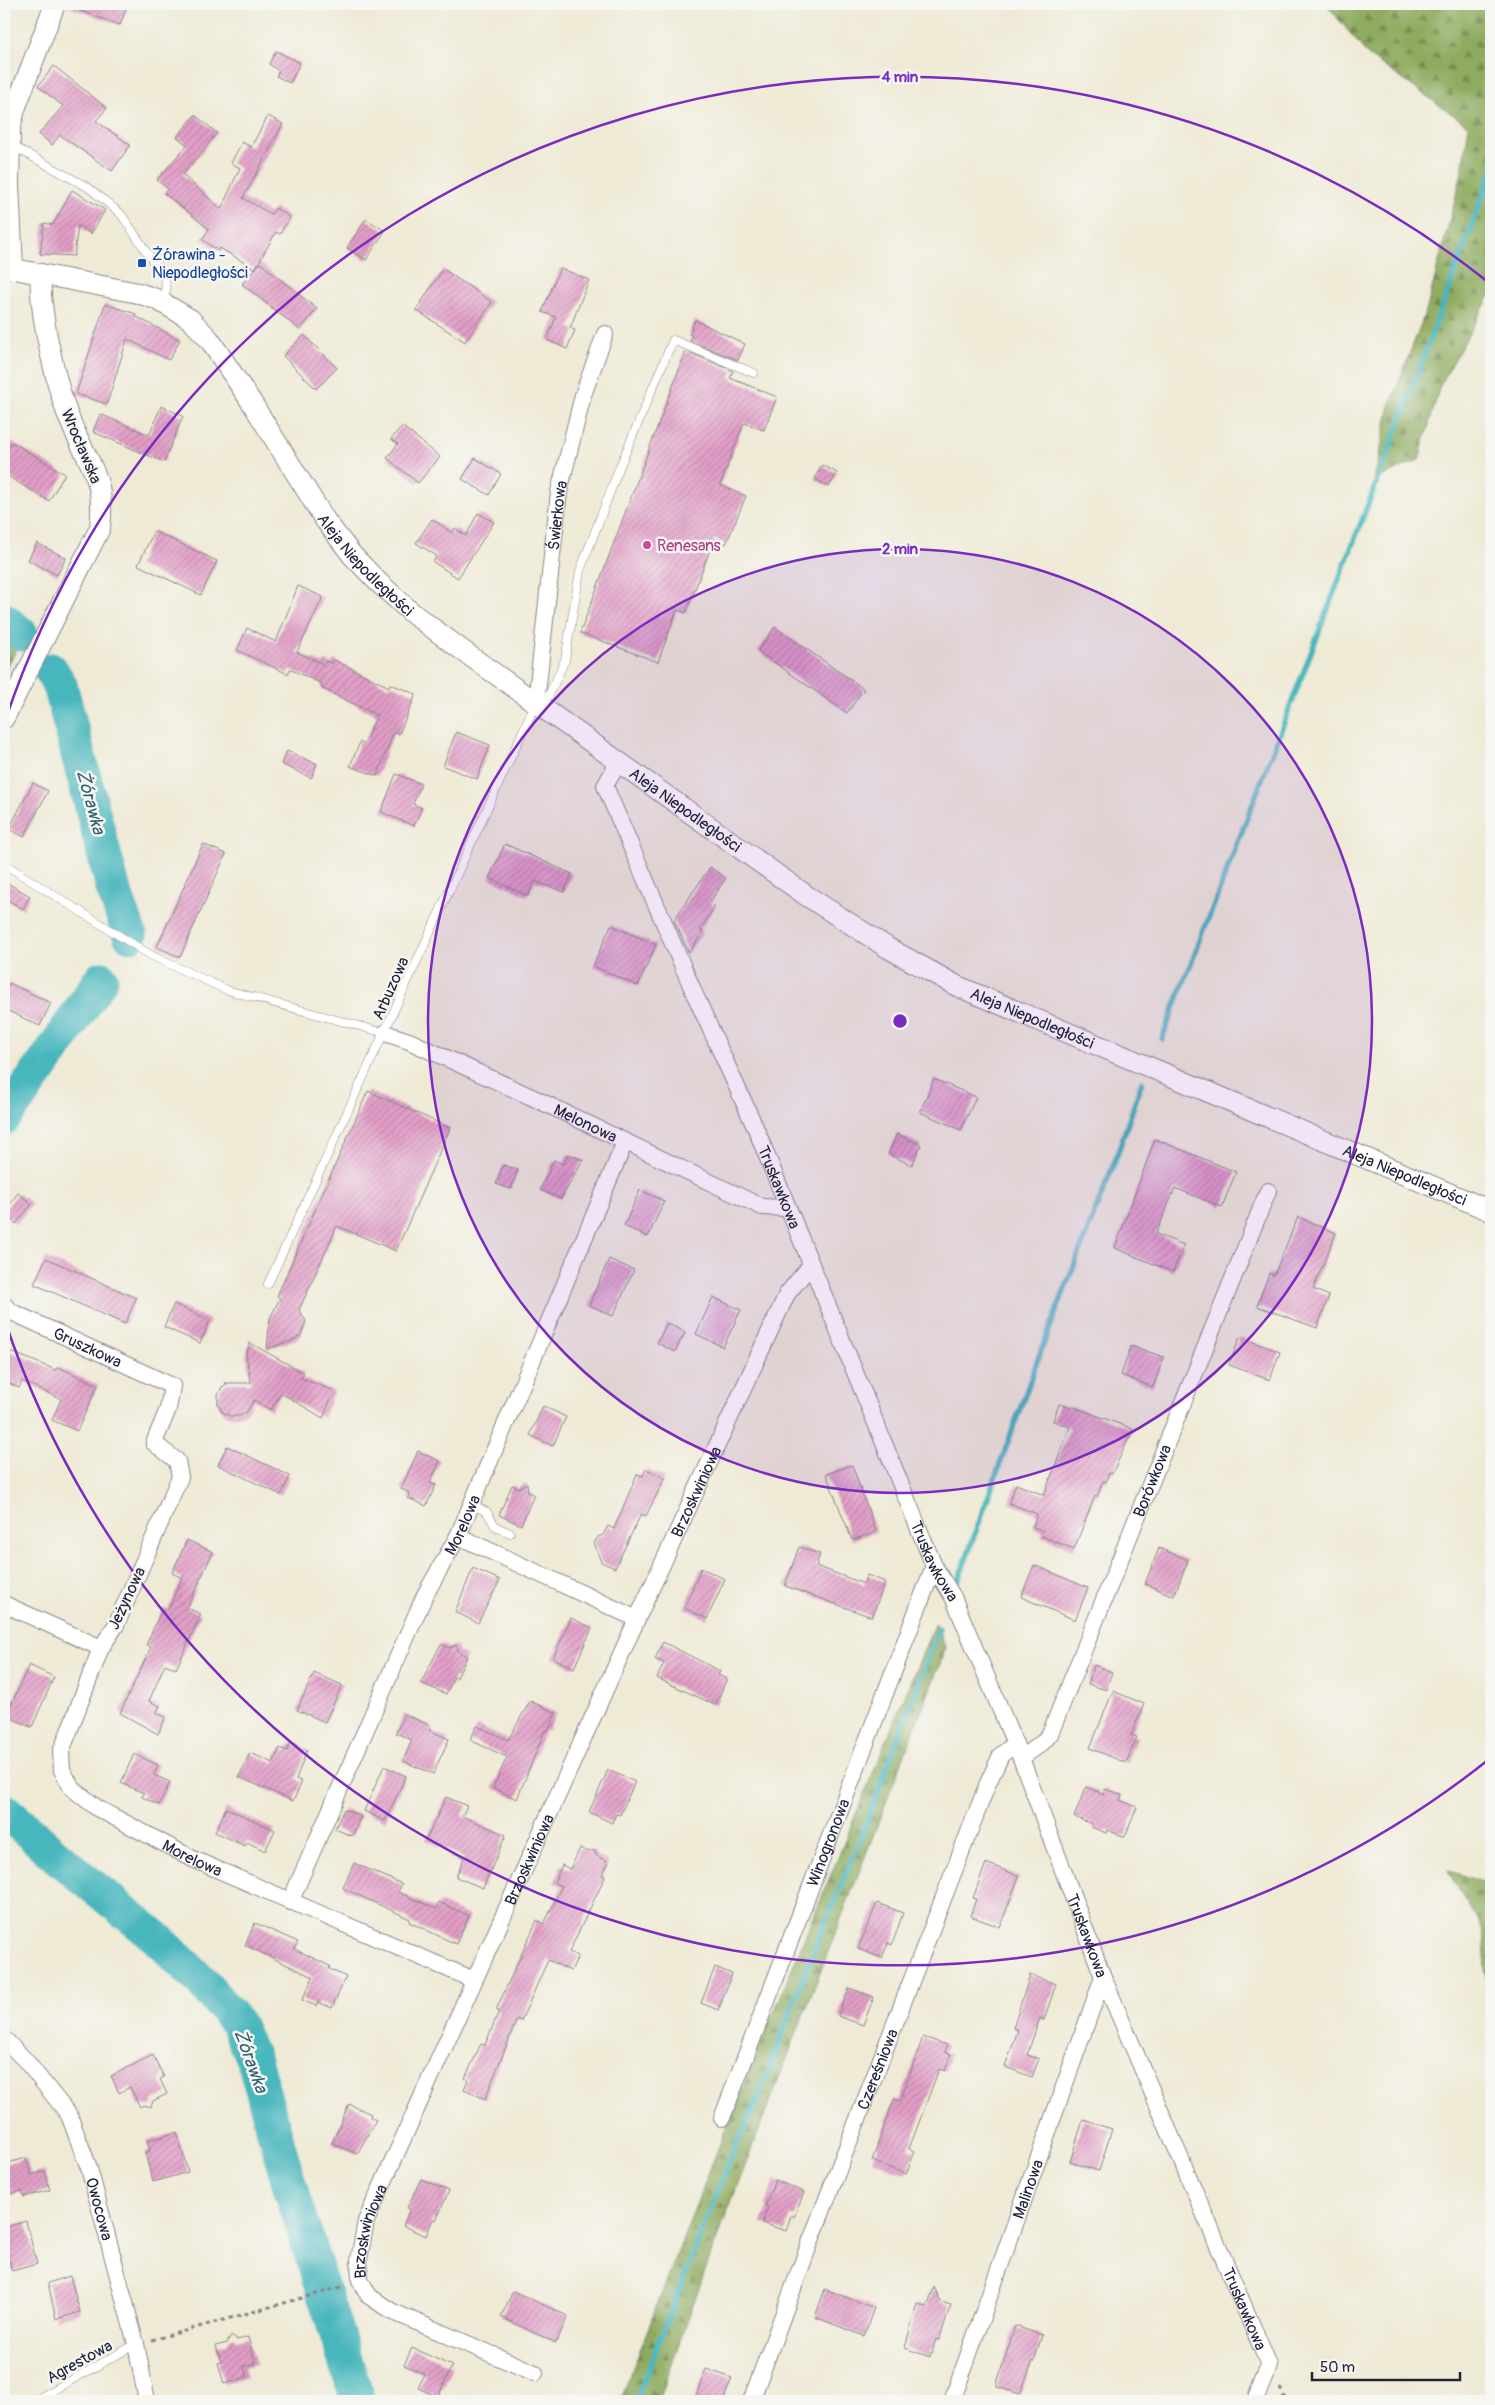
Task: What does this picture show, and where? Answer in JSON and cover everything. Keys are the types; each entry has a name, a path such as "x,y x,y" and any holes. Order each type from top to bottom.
{"street":[{"path":"9,268 7,198 9,106 55,4"},
{"name":"Aleja Niepodległości","path":"9,268 138,292 162,302 190,319 208,339 252,403 325,520 352,555 412,613 807,896 888,948 957,986 1491,1211"},
{"name":"Wrocławska","path":"5,710 100,528 102,512 99,481 71,424 64,405 42,308 40,274"},
{"name":"Świerkowa","path":"540,705 559,492 582,395 605,334"},
{"name":"Truskawkowa","path":"619,761 605,786 696,997 756,1129 786,1208 934,1566 953,1597 1018,1751 1103,1976 1269,2364 1255,2401"},
{"name":"Melonowa","path":"385,1033 418,1045 762,1207 786,1208"},
{"name":"Morelowa","path":"290,1902 425,1595 458,1536 625,1142"},
{"name":"Borówkowa","path":"1018,1751 1050,1734 1268,1191"},
{"name":"Brzoskwiniowa","path":"535,2373 391,2311 369,2296 360,2280 358,2260 366,2221 637,1619 787,1294 810,1266"},
{"name":"Gruszkowa","path":"4,1305 12,1312 172,1386"},
{"name":"Jeżynowa","path":"97,1808 72,1788 62,1770 61,1752 101,1648 116,1625 180,1477 177,1461 154,1443 168,1410 172,1386"},
{"path":"458,1536 637,1619"},
{"name":"Winogronowa","path":"722,2118 934,1566"},
{"path":"4,1604 101,1648"},
{"name":"Czereśniowa","path":"751,2401 811,2240 988,1783 1001,1755 1018,1751"},
{"name":"Morelowa","path":"97,1808 193,1859 474,1980"},
{"name":"Malinowa","path":"952,2401 1103,1976"},
{"name":"Owocowa","path":"4,2040 26,2062 69,2116 88,2168 136,2344 147,2401"}],"lane":[{"path":"8,134 89,188 121,214 165,279 166,291 162,302"},
{"name":"Arbuzowa","path":"268,1284 540,705 565,660 580,571 620,466 673,340 754,373"},
{"path":"4,864 152,956 227,990 385,1033"},
{"path":"471,1504 486,1512 495,1526 510,1533"},
{"name":"Agrestowa","path":"34,2401 136,2344"}],"path":[{"path":"136,2344 302,2300 344,2286"}],"green space":[{"path":"1326,4 1491,4 1491,294 1440,386 1419,460 1374,480 1390,405 1427,308 1461,176 1469,126 1368,55"},
{"path":"4,632 16,651 4,672"},
{"path":"935,1623 946,1648 711,2254 659,2401 620,2401 726,2128"},
{"path":"1447,1870 1491,1885 1491,2031 1483,1930"}],"building":[{"path":"67,4 128,4 120,25 66,6"},
{"path":"276,51 300,63 290,83 276,76 279,71 269,64"},
{"path":"54,66 107,108 96,121 130,145 112,171 60,135 52,145 39,134 63,106 38,86"},
{"path":"195,115 217,133 183,175 221,209 240,168 231,163 242,142 251,147 268,116 283,124 243,198 271,214 275,208 290,217 280,234 276,232 255,269 220,248 218,251 202,239 209,229 164,193 168,189 157,180 187,145 177,137"},
{"path":"72,190 105,210 91,234 78,225 74,256 40,254 44,223 53,225"},
{"path":"366,219 385,231 366,260 347,248"},
{"path":"260,263 317,309 300,330 242,284"},
{"path":"560,268 589,280 570,328 575,330 567,349 547,340 556,317 542,312"},
{"path":"443,269 492,302 465,342 416,310"},
{"path":"105,304 136,314 135,316 180,340 169,360 127,339 107,404 76,394"},
{"path":"695,320 745,344 738,360 690,341 692,335 689,334"},
{"path":"304,335 337,368 316,389 283,356"},
{"path":"686,351 733,371 730,378 777,397 764,430 744,423 720,485 746,496 726,544 714,539 686,613 677,610 658,662 580,633"},
{"path":"161,406 183,416 164,462 93,432 100,414 149,435"},
{"path":"402,426 440,457 418,483 387,458 398,444 391,439"},
{"path":"12,442 65,474 49,501 4,474 4,455"},
{"path":"475,458 501,474 489,495 462,479"},
{"path":"822,465 837,473 829,487 815,479"},
{"path":"478,513 494,522 458,578 433,562 437,556 416,543 432,519 452,533 455,528 466,536"},
{"path":"154,531 217,561 201,595 138,565"},
{"path":"37,543 66,558 57,575 28,560"},
{"path":"298,586 323,597 297,652 323,664 325,661 332,664 334,660 389,687 390,684 416,694 399,734 394,732 377,776 350,766 360,742 364,744 377,715 321,688 322,684 290,669 288,674 237,650 247,628 276,642"},
{"path":"775,627 864,689 847,713 758,651"},
{"path":"456,732 490,745 477,779 443,766"},
{"path":"287,751 317,764 311,778 281,764"},
{"path":"396,774 421,784 413,804 422,808 414,826 381,812"},
{"path":"33,783 48,791 24,837 9,829"},
{"path":"203,844 226,854 180,957 157,947"},
{"path":"505,844 572,874 564,892 535,881 528,896 489,878"},
{"path":"710,867 726,878 710,902 715,907 700,930 703,932 689,953 674,920"},
{"path":"4,881 30,896 23,909 4,898"},
{"path":"611,925 656,945 638,986 593,966"},
{"path":"9,983 51,1003 40,1026 4,1009 4,994"},
{"path":"934,1079 976,1097 961,1130 920,1112"},
{"path":"368,1091 450,1128 396,1251 337,1226 299,1310 306,1321 301,1335 296,1339 267,1349 270,1318 280,1298 277,1296"},
{"path":"897,1134 921,1145 912,1165 888,1154"},
{"path":"1155,1139 1236,1172 1222,1207 1175,1188 1156,1234 1184,1245 1173,1272 1115,1248"},
{"path":"568,1154 583,1160 561,1199 540,1190 554,1160 563,1164"},
{"path":"503,1165 518,1170 511,1189 496,1184"},
{"path":"640,1190 664,1201 648,1237 624,1226"},
{"path":"18,1193 32,1204 16,1224 4,1212"},
{"path":"1298,1217 1336,1233 1313,1289 1329,1296 1317,1328 1257,1306 1269,1273 1274,1275"},
{"path":"46,1258 136,1298 125,1324 34,1284"},
{"path":"609,1259 634,1270 613,1316 589,1305"},
{"path":"713,1297 741,1310 723,1347 696,1334"},
{"path":"174,1304 210,1320 200,1343 164,1327"},
{"path":"667,1323 685,1332 675,1352 657,1343"},
{"path":"1240,1337 1280,1352 1270,1380 1229,1365"},
{"path":"250,1343 304,1373 301,1378 334,1391 323,1418 281,1393 271,1410 254,1400 247,1412 239,1416 230,1416 222,1412 218,1404 218,1395 222,1387 227,1384 225,1383 251,1383 246,1354"},
{"path":"1131,1346 1164,1357 1153,1387 1121,1375"},
{"path":"4,1349 56,1370 58,1367 98,1385 77,1431 52,1420 61,1399 22,1381 19,1388 4,1381"},
{"path":"1059,1404 1071,1408 1071,1406 1133,1429 1112,1474 1109,1473 1106,1482 1103,1481 1097,1497 1095,1496 1074,1549 1041,1536 1043,1531 1033,1527 1037,1514 1009,1503 1016,1484 1044,1495 1070,1427 1053,1421"},
{"path":"543,1406 566,1417 553,1446 530,1435"},
{"path":"227,1446 290,1476 281,1495 218,1465"},
{"path":"418,1451 440,1461 430,1483 436,1485 426,1506 408,1498 410,1493 401,1489"},
{"path":"852,1465 876,1532 852,1540 826,1474"},
{"path":"646,1469 665,1478 646,1516 641,1514 615,1568 601,1562 594,1543 598,1537 603,1535 608,1526 614,1529 637,1474 643,1476"},
{"path":"527,1483 528,1492 534,1495 521,1525 499,1515 512,1485 518,1488"},
{"path":"187,1540 213,1552 187,1608 201,1614 176,1669 165,1664 149,1701 160,1706 156,1713 166,1717 158,1734 120,1713 151,1647 146,1645 159,1616 163,1608 168,1610 182,1578 172,1573"},
{"path":"799,1547 820,1554 816,1566 864,1584 867,1575 885,1582 872,1617 785,1586"},
{"path":"1159,1548 1188,1560 1174,1596 1145,1584"},
{"path":"1034,1565 1088,1588 1075,1620 1021,1597"},
{"path":"473,1568 500,1580 478,1623 455,1612"},
{"path":"701,1568 725,1579 707,1619 684,1608"},
{"path":"571,1618 592,1628 574,1668 553,1658"},
{"path":"663,1642 720,1671 718,1675 727,1679 715,1705 657,1678 664,1663 655,1659"},
{"path":"441,1644 449,1648 456,1645 459,1652 467,1656 457,1678 454,1677 446,1694 421,1683"},
{"path":"29,1665 54,1677 32,1727 6,1716"},
{"path":"1094,1665 1112,1672 1106,1690 1088,1684"},
{"path":"314,1673 342,1685 325,1722 297,1710"},
{"path":"1113,1691 1144,1704 1131,1735 1137,1737 1126,1763 1090,1748"},
{"path":"530,1701 556,1713 548,1731 545,1730 517,1799 493,1788 507,1757 470,1740 477,1726 508,1740"},
{"path":"404,1714 431,1726 429,1730 449,1739 433,1774 403,1761 412,1740 396,1733"},
{"path":"291,1742 307,1750 296,1779 302,1782 293,1801 239,1777 250,1753 273,1763 280,1748 287,1751"},
{"path":"134,1754 158,1765 154,1775 170,1782 159,1805 142,1797 144,1793 121,1783"},
{"path":"384,1766 406,1776 385,1821 364,1811"},
{"path":"608,1770 635,1782 620,1815 616,1814 612,1823 589,1812"},
{"path":"1086,1787 1103,1794 1105,1789 1122,1795 1120,1800 1137,1807 1125,1837 1107,1830 1106,1833 1091,1827 1092,1824 1074,1817"},
{"path":"446,1797 467,1806 462,1816 506,1835 483,1888 456,1877 464,1858 426,1840"},
{"path":"226,1808 275,1830 265,1851 247,1842 245,1846 215,1832"},
{"path":"344,1809 361,1816 352,1836 335,1829"},
{"path":"580,1848 588,1852 594,1850 597,1856 609,1862 602,1875 605,1877 569,1952 578,1956 571,1971 548,1960 521,2021 517,2019 485,2099 464,2089 468,2080 465,2078 481,2044 485,2045 499,2011 496,2010 537,1920 544,1924 562,1886 554,1883 562,1865 570,1869"},
{"path":"354,1863 402,1884 398,1892 436,1909 439,1902 469,1916 456,1944 409,1922 410,1919 343,1888"},
{"path":"986,1863 1019,1876 1000,1927 970,1916 976,1899 973,1898"},
{"path":"877,1903 903,1913 892,1945 888,1943 882,1958 858,1949"},
{"path":"255,1923 298,1942 294,1949 330,1966 329,1969 346,1977 332,2008 318,2002 316,2006 302,2000 313,1977 245,1945"},
{"path":"715,1967 732,1974 718,2010 701,2003"},
{"path":"1030,1975 1056,1984 1044,2020 1040,2018 1027,2055 1039,2059 1032,2077 1005,2067 1018,2030 1013,2028"},
{"path":"849,1988 874,1997 863,2025 838,2016"},
{"path":"923,2037 947,2045 945,2052 951,2054 945,2071 939,2069 909,2149 915,2151 906,2174 872,2161 894,2099 900,2101"},
{"path":"153,2055 164,2077 160,2079 167,2094 153,2101 151,2107 144,2105 140,2107 130,2087 119,2093 111,2076"},
{"path":"349,2104 371,2114 370,2117 376,2120 357,2154 332,2143"},
{"path":"1083,2120 1112,2129 1099,2171 1070,2162"},
{"path":"177,2132 188,2172 153,2182 145,2153 150,2151 147,2141"},
{"path":"26,2158 31,2175 45,2171 50,2190 24,2197 22,2191 4,2196 4,2164"},
{"path":"421,2179 449,2191 436,2220 433,2219 426,2236 403,2226 410,2209 407,2208"},
{"path":"775,2180 804,2192 794,2217 791,2215 786,2231 762,2223 768,2207 765,2206"},
{"path":"26,2221 37,2264 12,2271 9,2260 4,2262 4,2228"},
{"path":"70,2276 80,2312 56,2319 48,2283"},
{"path":"934,2287 941,2302 951,2305 939,2340 936,2339 930,2357 905,2348 917,2303 927,2307"},
{"path":"825,2289 874,2308 864,2336 815,2317"},
{"path":"513,2291 568,2316 556,2343 501,2317"},
{"path":"1015,2326 1042,2335 1034,2362 1020,2394 997,2387"},
{"path":"231,2336 237,2340 248,2337 256,2364 244,2367 247,2377 224,2384 218,2363 221,2362 216,2346 227,2343"},
{"path":"412,2348 452,2366 438,2397 418,2388 425,2374 404,2365"},
{"path":"706,2369 732,2378 723,2401 694,2401"}],"waterway":[{"path":"1162,1039 1399,424 1491,173"},
{"name":"Żórawka","path":"4,620 21,634"},
{"name":"Żórawka","path":"51,670 60,685 113,888 130,935"},
{"name":"Żórawka","path":"4,1118 41,1068 101,979"},
{"path":"958,1581 1039,1356 1116,1158 1142,1082"},
{"path":"636,2401 729,2161 757,2101 816,1944 856,1850 939,1629"},
{"name":"Żórawka","path":"4,1810 63,1862 157,1938 203,1983 237,2023 255,2064 290,2187 358,2401"}],"place":[{"name":"Żórawina - Niepodległości","path":"142,263"},
{"name":"Renesans","path":"647,545"}]}
